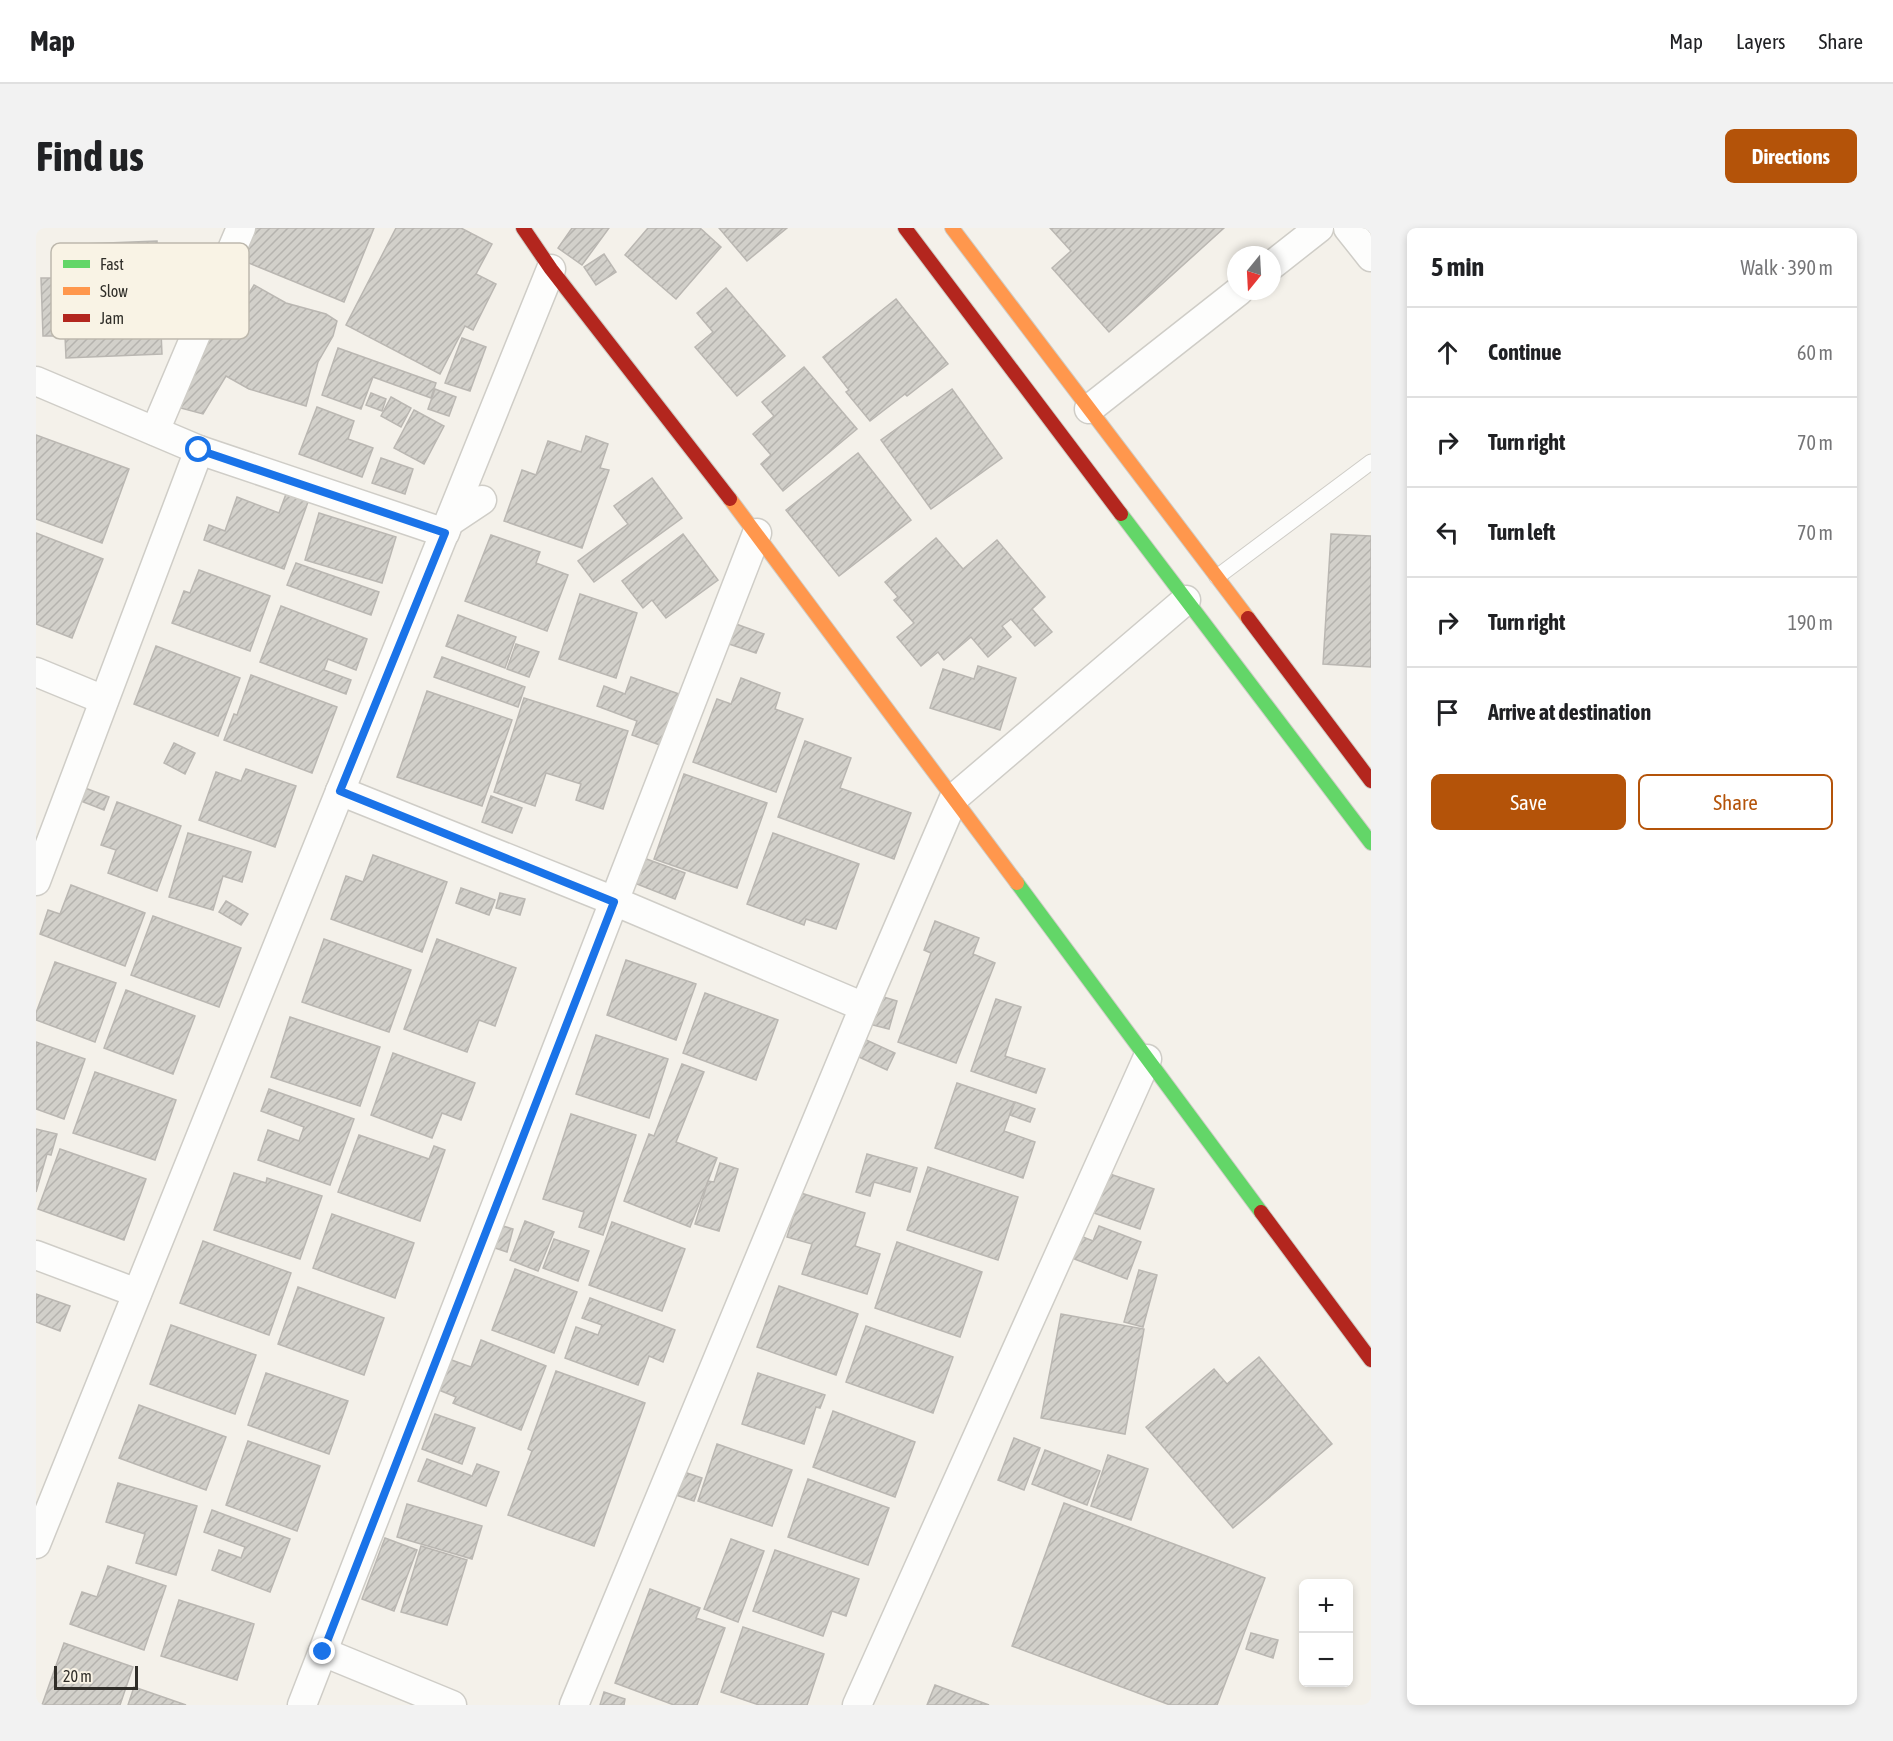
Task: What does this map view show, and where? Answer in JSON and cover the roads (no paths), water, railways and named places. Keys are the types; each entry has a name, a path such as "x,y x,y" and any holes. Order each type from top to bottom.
{"street":[{"path":"235,243 241,228"},
{"path":"523,228 551,269 758,533 1371,1360"},
{"path":"905,228 1371,843"},
{"path":"952,228 1371,781"},
{"path":"1281,258 1319,228"},
{"path":"1348,228 1371,257"},
{"path":"39,1529 137,1293 551,269"},
{"path":"1089,409 1228,300"},
{"path":"155,431 194,339"},
{"path":"36,381 199,450 445,533"},
{"path":"36,881 199,450"},
{"path":"445,533 449,522 482,500"},
{"path":"302,1705 758,533"},
{"path":"574,1705 864,1007 954,798 1186,600"},
{"path":"36,672 104,700"},
{"path":"340,791 864,1007"},
{"path":"857,1705 1147,1059"},
{"path":"36,1255 137,1293"},
{"path":"323,1652 452,1705"}],"lane":[{"path":"1217,577 1371,462"}]}
